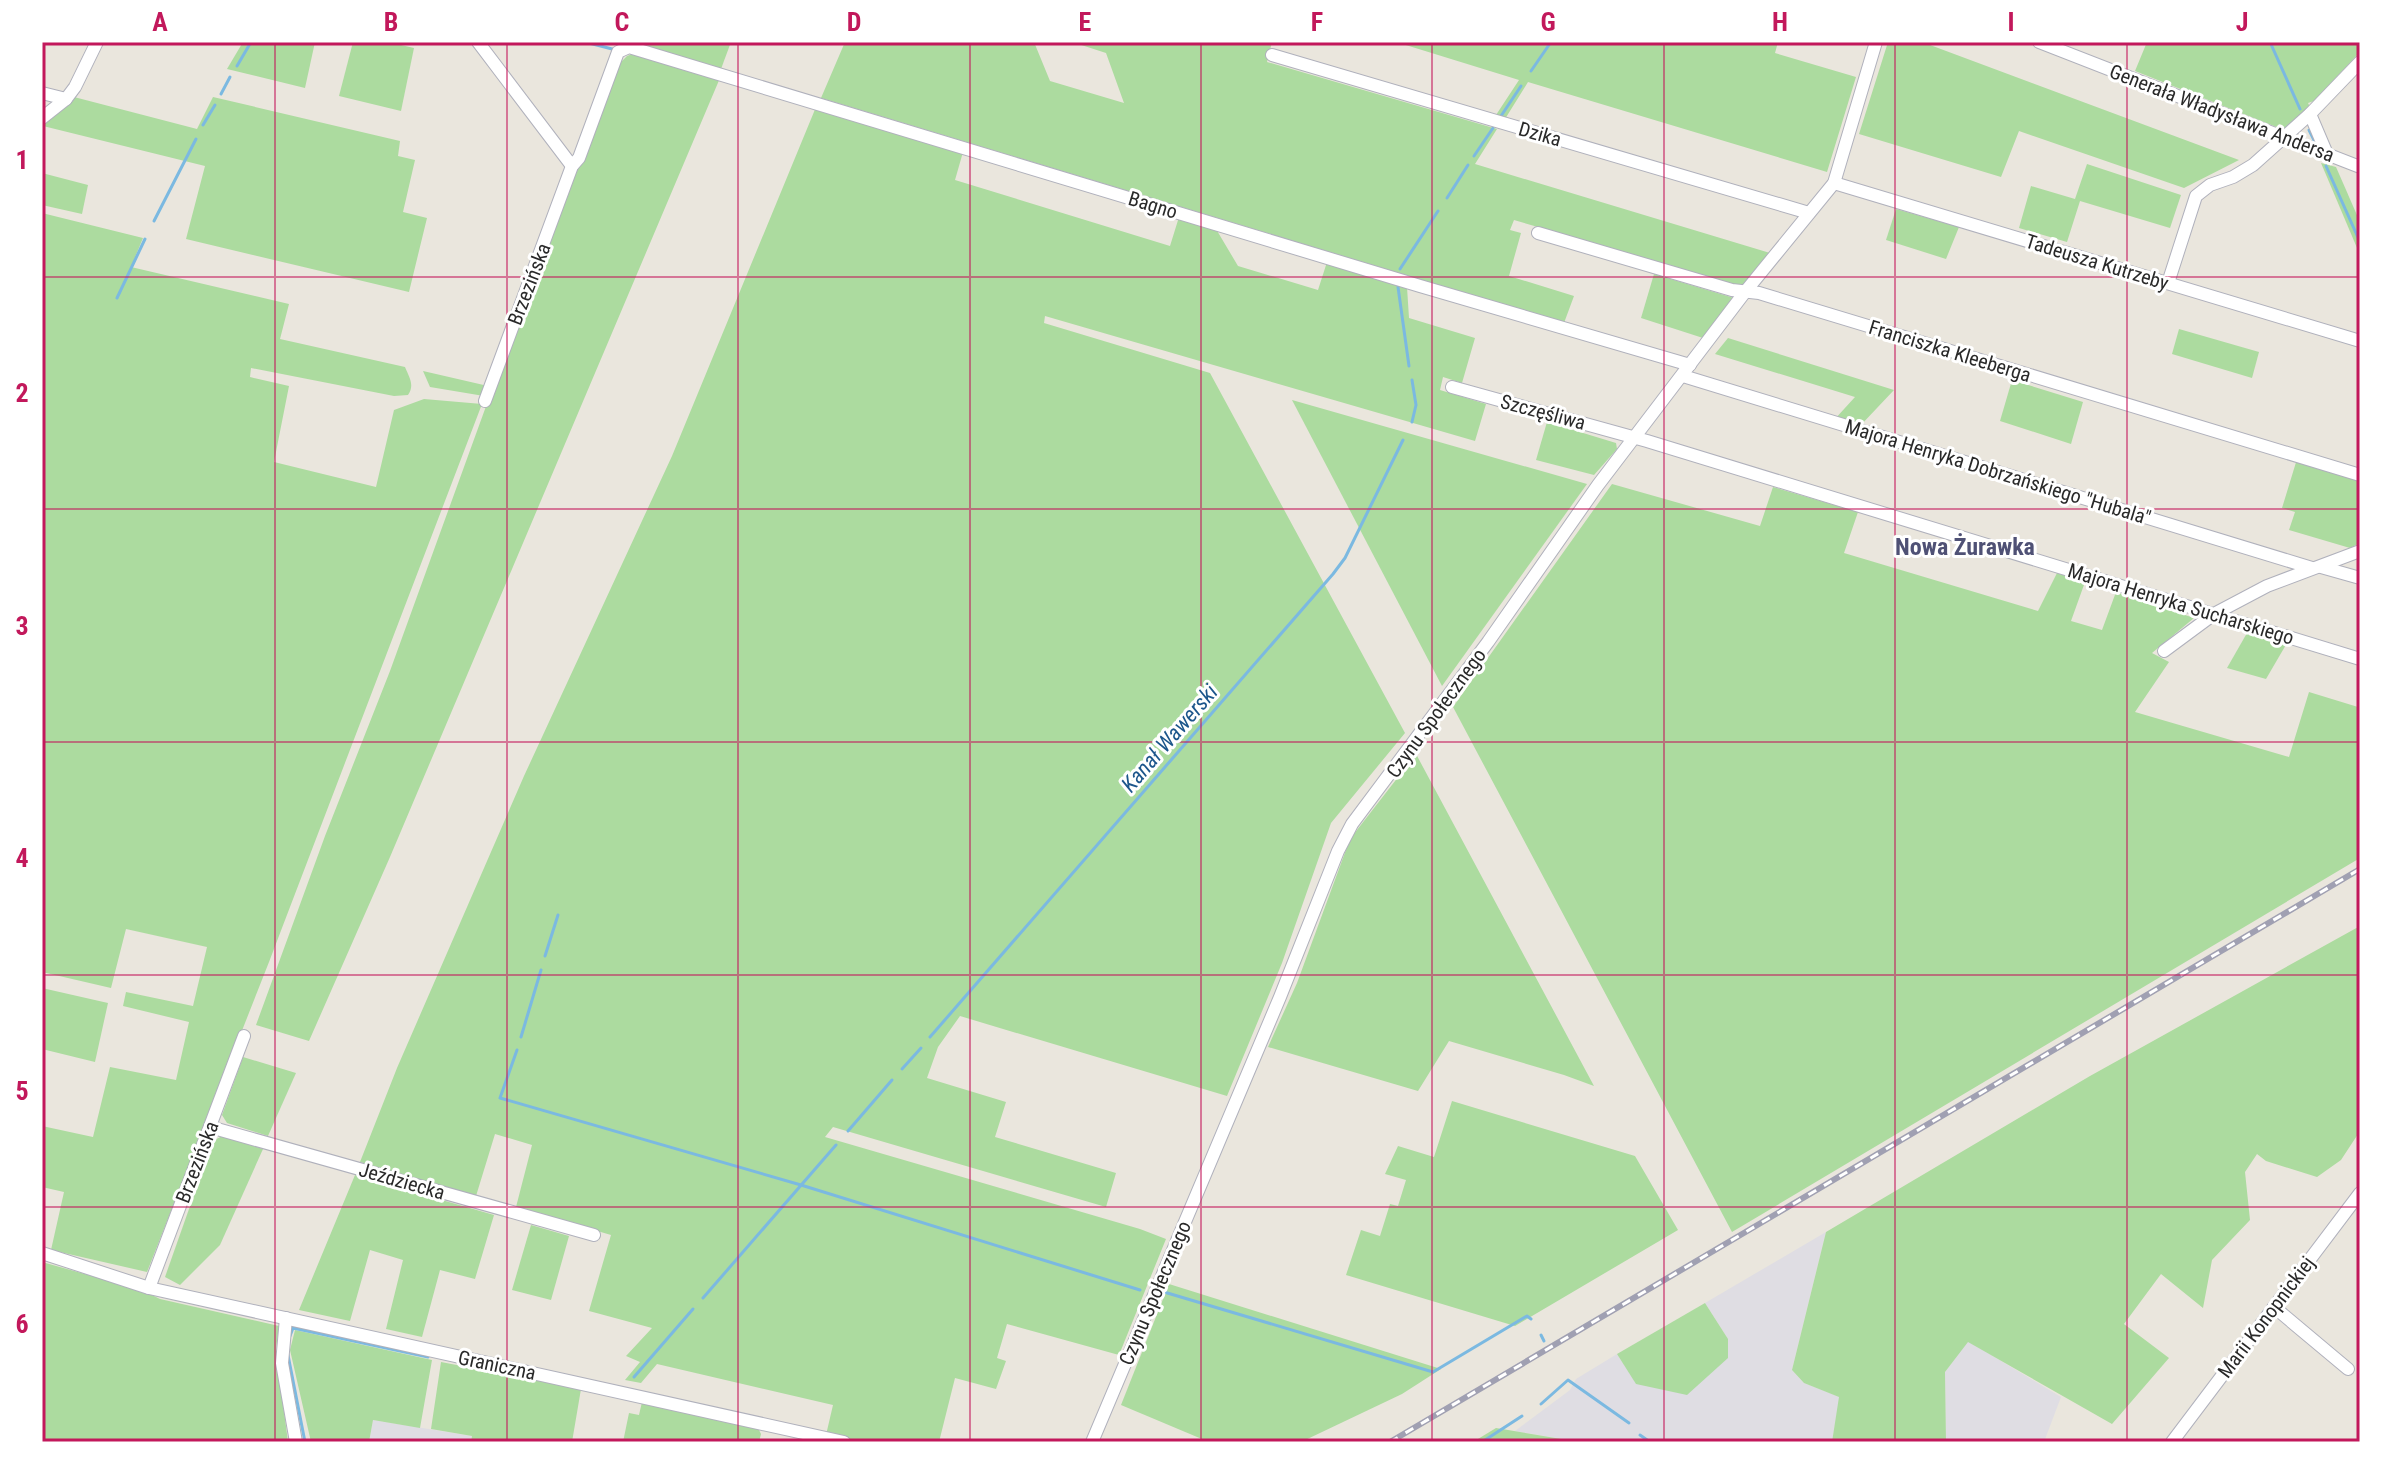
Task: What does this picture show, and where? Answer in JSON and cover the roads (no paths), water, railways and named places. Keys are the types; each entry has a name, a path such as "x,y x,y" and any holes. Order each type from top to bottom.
{"street":[{"path":"42,118 66,99 75,87 97,42"},
{"path":"478,42 572,166"},
{"name":"Czynu Społecznego","path":"1092,1442 1280,997 1338,851 1352,824 1398,766 1634,438 1745,292 1834,183 1876,42"},
{"name":"Generała Władysława Andersa","path":"2039,42 2360,167"},
{"name":"Bagno","path":"618,52 629,47 1687,371"},
{"name":"Brzezińska","path":"485,401 618,52"},
{"name":"Dzika","path":"1272,55 1809,213"},
{"path":"2168,283 2196,196 2210,185 2233,177 2253,165 2310,114 2360,62"},
{"path":"42,93 66,99"},
{"path":"2310,114 2327,154"},
{"name":"Tadeusza Kutrzeby","path":"1834,183 2360,341"},
{"name":"Franciszka Kleeberga","path":"1538,233 1732,290 1774,298 2360,475"},
{"name":"Majora Henryka Dobrzańskiego \"Hubala\"","path":"1687,371 2316,567 2360,578"},
{"name":"Szczęśliwa","path":"1452,387 1634,438"},
{"name":"Majora Henryka Sucharskiego","path":"1634,438 2360,659"},
{"path":"2164,651 2214,614 2267,586 2360,551"},
{"name":"Brzezińska","path":"149,1288 244,1036"},
{"name":"Jeździecka","path":"210,1127 594,1235"},
{"name":"Marii Konopnickiej","path":"2172,1442 2360,1193"},
{"name":"Graniczna","path":"42,1253 149,1288 844,1442"},
{"path":"2274,1307 2348,1369"},
{"path":"286,1318 282,1363 296,1442"}],"waterway":[{"path":"237,66 251,42"},
{"path":"585,42 616,50 620,42"},
{"name":"Kanał Wawerski","path":"1531,71 1551,42"},
{"path":"2270,42 2300,109"},
{"path":"221,94 230,77"},
{"name":"Kanał Wawerski","path":"1501,116 1521,86"},
{"path":"203,125 215,105"},
{"name":"Kanał Wawerski","path":"1474,156 1493,128"},
{"path":"2309,130 2315,142"},
{"path":"154,221 196,139"},
{"name":"Kanał Wawerski","path":"1447,198 1468,165"},
{"path":"2326,166 2360,242"},
{"name":"Kanał Wawerski","path":"1400,269 1438,211"},
{"path":"117,298 145,239"},
{"name":"Kanał Wawerski","path":"1398,287 1409,366"},
{"name":"Kanał Wawerski","path":"1412,380 1416,405 1412,422"},
{"name":"Kanał Wawerski","path":"930,1037 1333,574 1345,558 1403,440"},
{"path":"545,956 558,915"},
{"path":"521,1037 541,970"},
{"name":"Kanał Wawerski","path":"902,1069 921,1048"},
{"path":"517,1050 500,1098 801,1185 1140,1290"},
{"name":"Kanał Wawerski","path":"848,1131 892,1080"},
{"name":"Kanał Wawerski","path":"703,1298 836,1145"},
{"path":"1164,1292 1433,1372 1527,1316 1531,1319"},
{"name":"Kanał Wawerski","path":"634,1377 693,1309"},
{"name":"Kanał Wawerski","path":"290,1336 293,1328 428,1357"},
{"path":"1541,1335 1544,1341"},
{"name":"Kanał Wawerski","path":"288,1355 305,1442"},
{"path":"1541,1404 1568,1380 1629,1423"},
{"path":"1482,1442 1522,1416"},
{"path":"1640,1435 1650,1442"}],"railway":[{"path":"1390,1442 2360,869"}],"district":[{"name":"Nowa Żurawka","path":"1965,547"}]}
